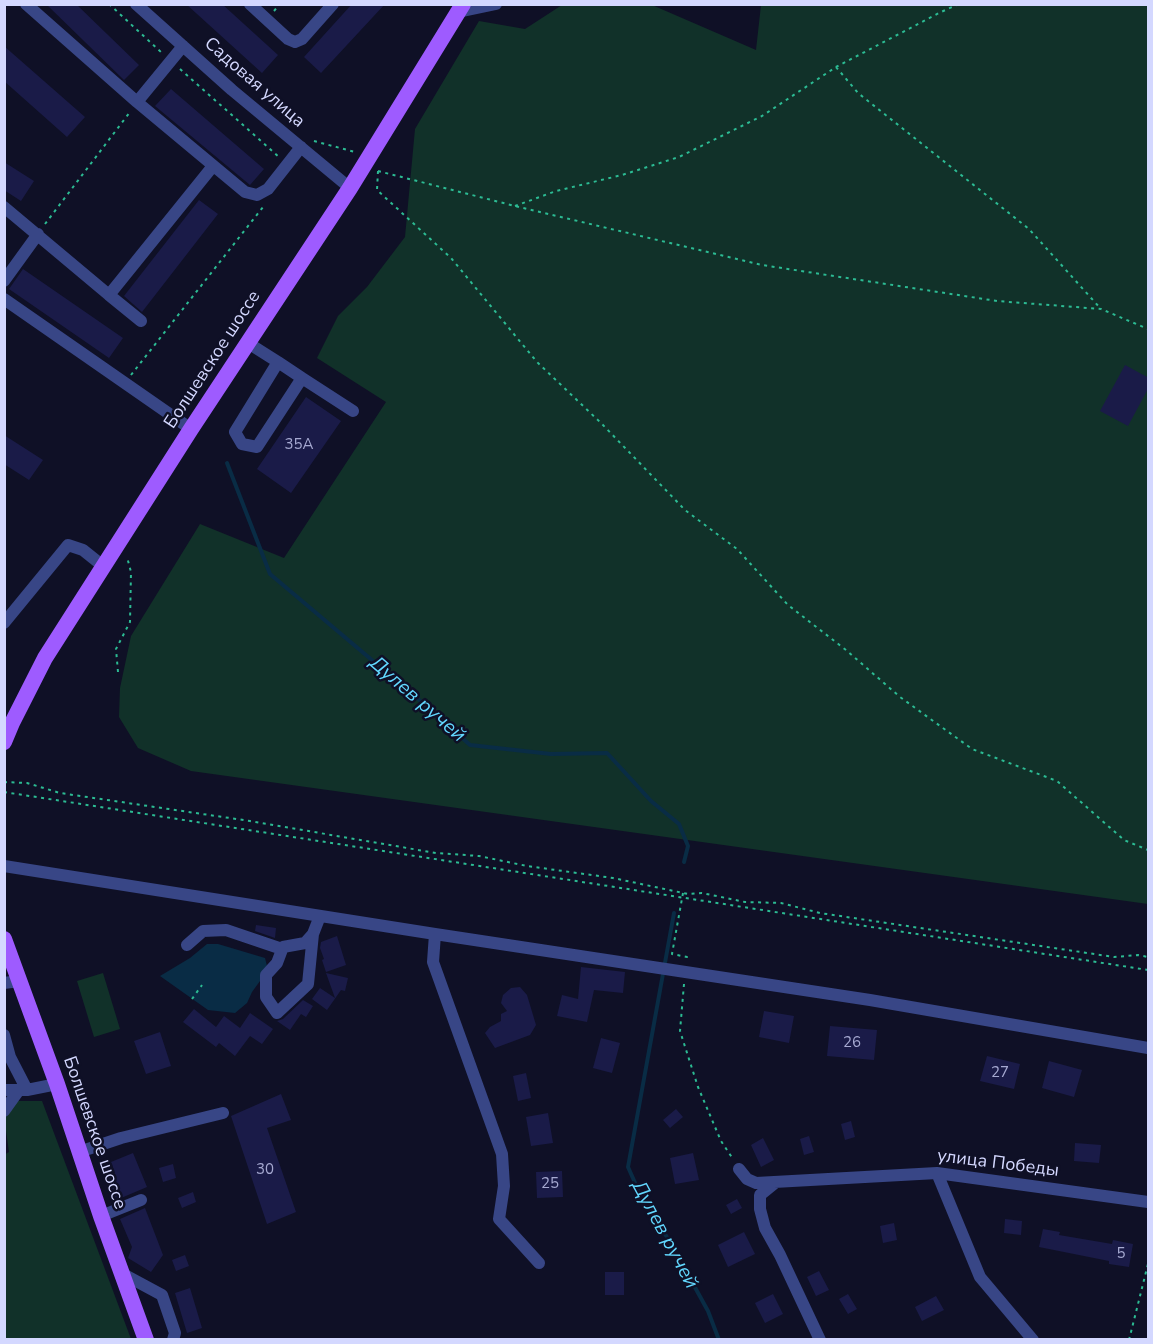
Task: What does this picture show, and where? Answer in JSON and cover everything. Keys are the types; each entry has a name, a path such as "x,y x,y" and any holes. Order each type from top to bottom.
{"main road":[{"name":"Болшевское шоссе","path":"4,742 45,658 191,429 350,188 461,8"},
{"name":"Болшевское шоссе","path":"4,939 12,982 57,1084 78,1152 146,1340"}],"street":[{"path":"26,4 137,102 245,192 257,195 268,189 287,164 304,149"},
{"name":"Садовая улица","path":"136,4 350,188"},
{"path":"250,4 288,39 295,42 302,39 333,4"},
{"path":"461,8 496,4"},
{"path":"137,102 183,46"},
{"path":"109,295 213,166"},
{"path":"4,207 141,321"},
{"path":"4,281 38,234"},
{"path":"4,299 191,429"},
{"path":"248,343 353,411"},
{"path":"278,362 235,432 242,444 258,447 302,378"},
{"path":"4,623 68,545 83,550 104,566"},
{"path":"4,866 870,1000 1149,1048"},
{"path":"313,934 305,944 283,947 277,963 266,975 266,997 277,1013 308,984 313,934 320,916"},
{"path":"187,945 203,932 226,930 282,949"},
{"path":"435,934 433,962 502,1154 504,1186 499,1219 539,1263"},
{"path":"4,1035 23,1090"},
{"path":"4,1090 23,1090 57,1084"},
{"path":"4,1111 23,1090"},
{"path":"78,1152 120,1138 223,1113"},
{"name":"улица Победы","path":"739,1169 747,1179 756,1183 938,1173 1149,1202"},
{"path":"938,1173 980,1276 1033,1340"},
{"path":"776,1182 760,1196 760,1209 765,1228 820,1340"},
{"path":"101,1216 141,1200"},
{"path":"123,1274 162,1295 176,1333 173,1340"}],"path":[{"path":"109,4 287,164"},
{"path":"515,206 556,191 622,175 679,157 762,116 836,67 959,4"},
{"path":"836,67 858,93 1029,229 1101,309"},
{"path":"38,234 137,102"},
{"path":"304,149 314,141 359,153"},
{"path":"382,164 378,171 377,190 451,258 537,362 601,423 685,510 737,549 788,605 900,697 972,749 1057,781 1124,840 1149,850"},
{"path":"378,171 762,265 997,301 1101,309 1149,329"},
{"path":"130,376 263,207"},
{"path":"118,672 116,649 130,622 131,572 122,537"},
{"path":"4,782 27,783 60,793 250,821 436,853 479,856 527,866 613,878 683,893 702,893 745,902 780,903 820,913 1114,957 1138,955 1149,957"},
{"path":"4,792 1149,970"},
{"path":"672,954 683,893"},
{"path":"679,971 680,1031 691,1066 721,1141 739,1169"},
{"path":"192,999 202,985"},
{"path":"1129,1340 1149,1264"}],"green space":[{"path":"562,5 652,5 756,50 761,5 1148,5 1148,904 191,771 138,748 119,717 120,688 131,636 200,524 284,558 386,402 317,358 338,316 367,287 405,237 415,129 479,21 525,29"},
{"path":"103,973 120,1029 94,1037 77,981"},
{"path":"4,1101 42,1101 131,1339 5,1339 4,1155 9,1152"}],"water":[{"path":"207,944 218,944 265,958 268,970 247,1003 235,1013 208,1010 160,976 190,958"}],"building":[{"path":"46,4 76,4 139,65 124,80"},
{"path":"186,4 222,4 278,55 262,73"},
{"path":"352,4 385,4 321,73 304,57"},
{"path":"4,46 85,117 67,137 4,81"},
{"path":"171,89 264,169 250,185 155,106"},
{"path":"4,162 34,181 21,201 4,190"},
{"path":"199,200 218,214 142,312 124,296"},
{"path":"23,269 123,338 109,358 9,289"},
{"path":"1125,365 1149,378 1149,387 1128,426 1100,411"},
{"path":"306,397 341,421 291,493 257,469"},
{"path":"4,435 43,460 29,480 4,464"},
{"path":"256,925 276,928 275,938 255,931"},
{"path":"337,936 346,965 326,972 320,948 321,942"},
{"path":"581,967 625,972 623,993 594,990 587,1022 557,1016 562,995 578,999"},
{"path":"326,973 348,978 345,991 341,990 327,1010 312,999 320,988 335,998"},
{"path":"520,987 527,995 536,1025 530,1035 495,1048 485,1033 501,1021 501,1014 507,1011 501,1003 503,995 511,988"},
{"path":"303,1000 313,1006 306,1017 301,1014 290,1030 277,1021 283,1019"},
{"path":"194,1009 216,1027 224,1016 240,1028 250,1013 273,1029 262,1044 250,1036 235,1056 219,1043 216,1047 183,1022"},
{"path":"764,1011 794,1016 789,1043 759,1037"},
{"path":"830,1026 877,1030 874,1060 827,1056"},
{"path":"160,1032 171,1066 146,1074 134,1041"},
{"path":"601,1038 620,1043 612,1073 593,1068"},
{"path":"987,1056 1020,1064 1014,1089 980,1081"},
{"path":"1049,1061 1082,1070 1074,1097 1042,1088"},
{"path":"526,1073 531,1098 518,1101 513,1076"},
{"path":"281,1094 291,1120 267,1128 296,1212 267,1224 231,1116"},
{"path":"676,1109 683,1117 670,1128 663,1120"},
{"path":"548,1113 553,1143 531,1146 526,1117"},
{"path":"851,1121 855,1137 845,1140 841,1124"},
{"path":"809,1136 814,1152 804,1155 800,1139"},
{"path":"763,1138 774,1160 761,1167 751,1145"},
{"path":"1075,1143 1101,1145 1099,1163 1074,1161"},
{"path":"133,1153 147,1187 114,1201 104,1177 115,1173 111,1162"},
{"path":"693,1153 699,1180 675,1184 670,1158"},
{"path":"173,1164 176,1178 163,1182 159,1168"},
{"path":"562,1171 563,1197 537,1198 536,1172"},
{"path":"193,1192 196,1202 182,1208 178,1198"},
{"path":"737,1199 742,1208 731,1214 726,1205"},
{"path":"145,1208 163,1255 151,1272 128,1258 132,1247 120,1219"},
{"path":"1005,1219 1022,1221 1021,1235 1004,1233"},
{"path":"894,1223 897,1240 883,1243 880,1226"},
{"path":"1043,1229 1060,1232 1059,1235 1112,1244 1113,1240 1133,1244 1129,1267 1039,1247"},
{"path":"744,1232 755,1254 728,1267 718,1245"},
{"path":"185,1255 189,1266 176,1271 172,1260"},
{"path":"819,1271 829,1290 816,1296 807,1277"},
{"path":"605,1272 624,1272 624,1295 605,1295"},
{"path":"190,1288 202,1328 187,1333 175,1293"},
{"path":"773,1294 783,1314 765,1323 755,1303"},
{"path":"848,1294 857,1309 848,1314 839,1299"},
{"path":"936,1296 944,1310 922,1321 915,1307"}],"waterway":[{"name":"Дулев ручей","path":"227,463 270,574 470,745 551,754 607,753 651,801 679,824 688,846 684,862"},
{"name":"Дулев ручей","path":"674,913 628,1167 640,1194 670,1242 708,1311 719,1340"}]}
